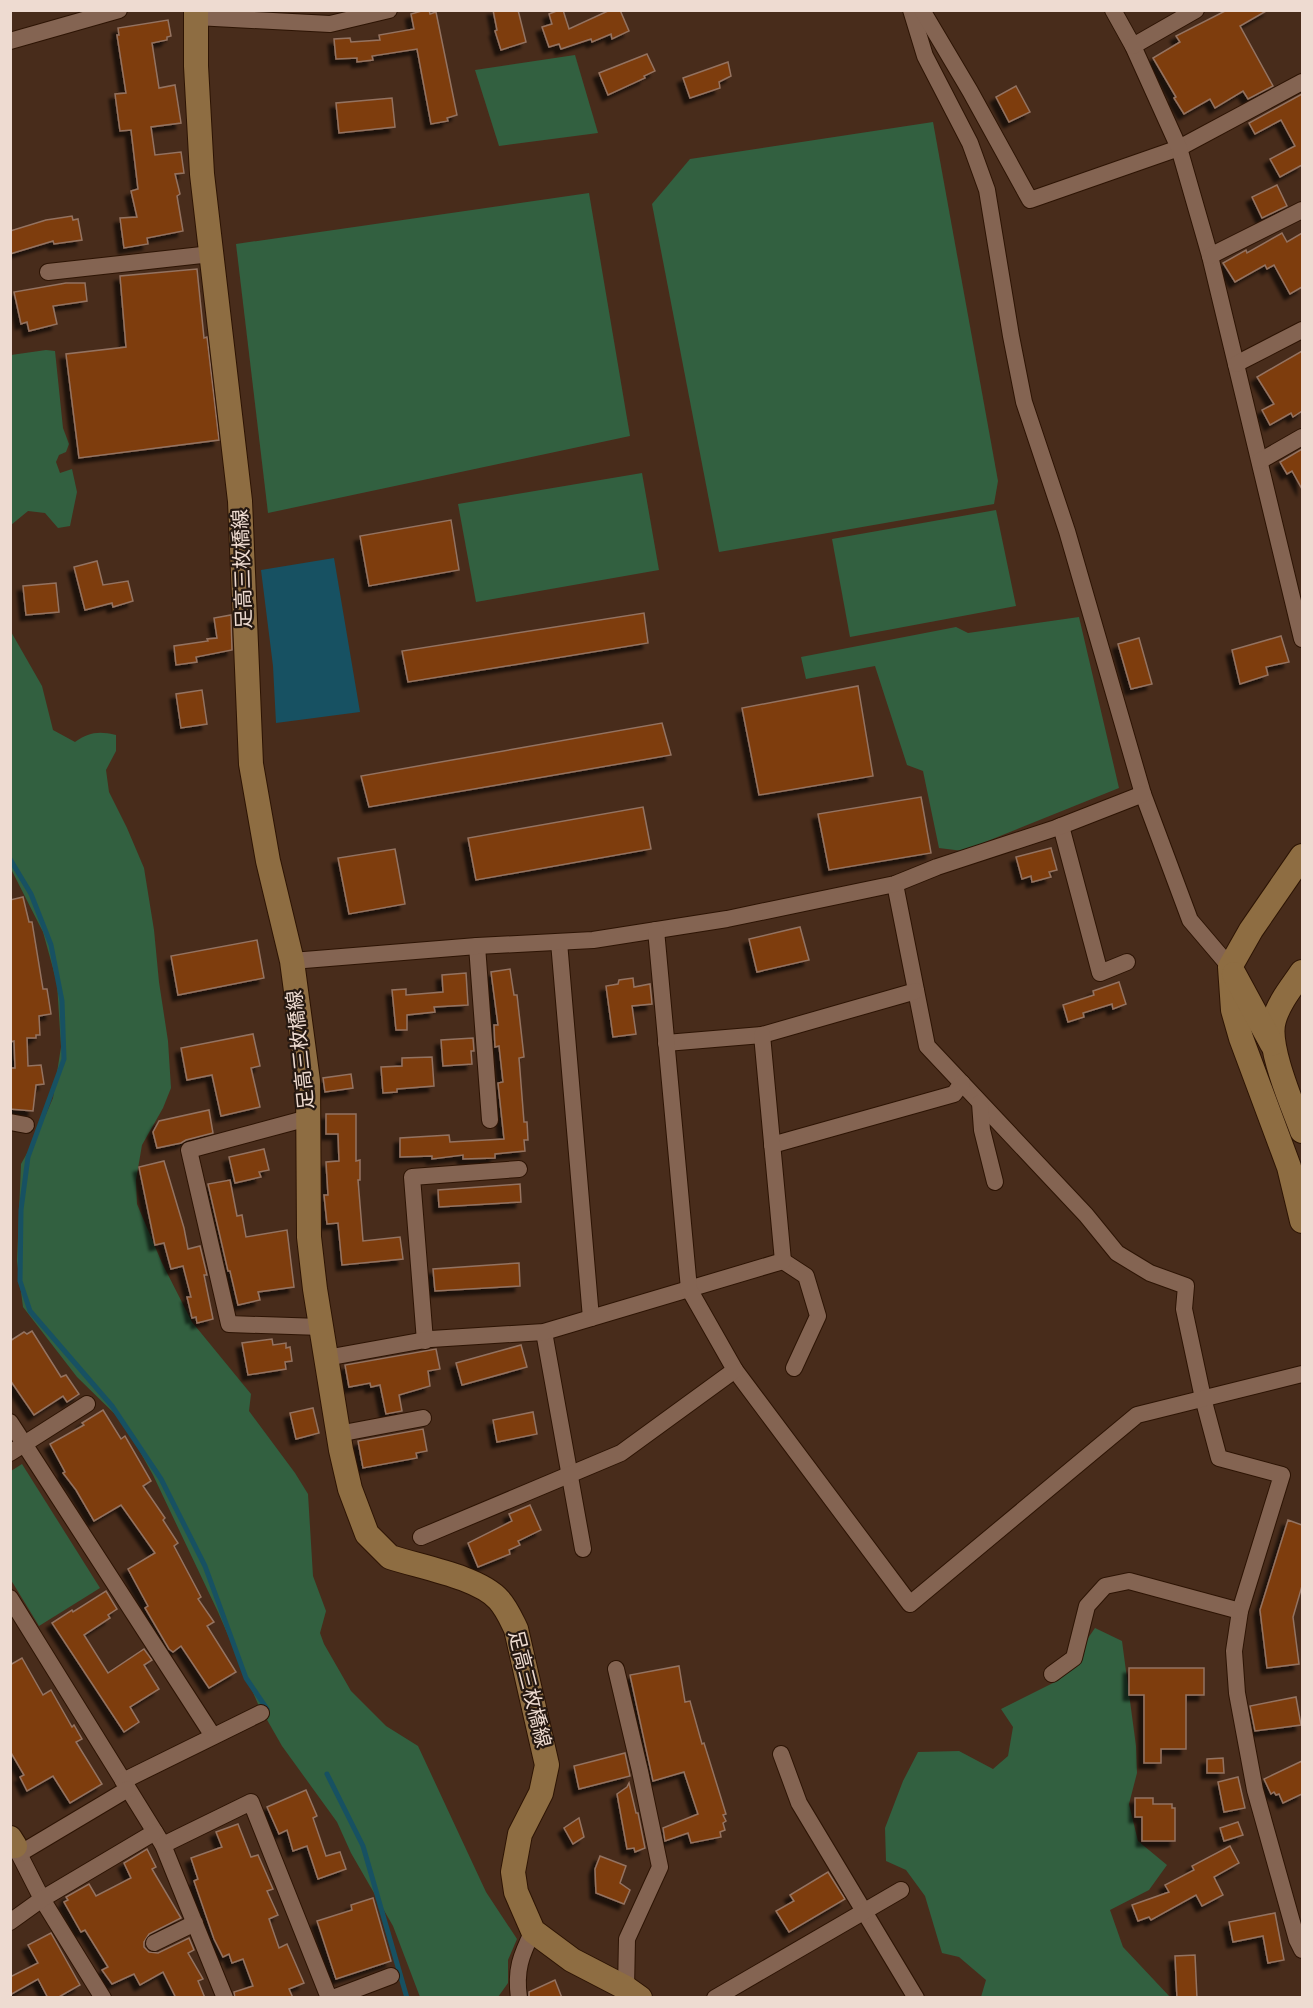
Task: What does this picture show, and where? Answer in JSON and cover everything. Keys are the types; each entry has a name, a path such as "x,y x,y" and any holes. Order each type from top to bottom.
{"main road":[{"name":"足高三枚橋線","path":"196,14 198,122 240,501 251,764 268,861 292,961 309,1082 309,1237 338,1434 350,1489 358,1516 367,1534 390,1557 484,1588 499,1600 516,1629 547,1765 541,1793 520,1834 513,1872 516,1892 533,1931 572,1960 633,1993"},
{"path":"1302,856 1251,930 1230,967 1233,1010 1289,1167 1302,1221"},
{"path":"1230,967 1274,1048 1302,1131"},
{"path":"1274,1048 1273,1022 1280,1006 1302,972"}],"street":[{"path":"10,41 120,10"},
{"path":"196,14 330,24 389,10"},
{"path":"911,10 925,56 970,143 987,190 1024,402 1067,531 1143,794 1190,920 1230,967"},
{"path":"922,10 1030,200 1179,148 1302,82"},
{"path":"1113,10 1133,46 1179,148 1210,256 1302,630"},
{"path":"1133,46 1196,10"},
{"path":"1210,256 1302,210"},
{"path":"48,272 212,254"},
{"path":"1236,364 1302,330"},
{"path":"1260,461 1302,437"},
{"path":"292,961 477,946 593,940 727,919 895,884 937,867 1061,826 1143,794"},
{"path":"1061,826 1101,973 1127,963"},
{"path":"895,884 927,1046 1086,1215 1117,1253 1150,1273 1186,1286 1184,1309 1203,1398 1219,1458 1282,1475 1240,1611 1234,1651 1237,1693 1255,1790 1297,1940 1302,1950"},
{"path":"656,930 689,1288 735,1370 910,1604 1137,1415 1302,1374"},
{"path":"559,942 591,1318"},
{"path":"477,946 490,1120"},
{"path":"666,1043 762,1035 916,991"},
{"path":"762,1035 783,1261"},
{"path":"772,1145 954,1094 962,1083"},
{"path":"980,1103 982,1130 995,1182"},
{"path":"308,1118 189,1150 229,1324 321,1327"},
{"path":"425,1341 412,1177 519,1168"},
{"path":"326,1358 425,1341 544,1332 783,1261 806,1276 818,1316 794,1368"},
{"path":"544,1332 583,1548"},
{"path":"421,1537 621,1453 735,1370"},
{"path":"18,1448 87,1404"},
{"path":"338,1434 423,1418"},
{"path":"10,1422 18,1448 213,1736"},
{"path":"1052,1674 1074,1658 1087,1606 1105,1587 1129,1581 1240,1611"},
{"path":"10,1598 159,1838 225,1998"},
{"path":"616,1670 660,1867 627,1939 633,1993"},
{"path":"103,1998 42,1899 14,1847 213,1736 261,1713"},
{"path":"781,1754 799,1803 916,1998"},
{"path":"10,1922 42,1899 159,1838 251,1803 331,1998 391,1976"},
{"path":"715,1998 901,1890"},
{"path":"154,1943 195,1923"},
{"path":"519,1998 517,1982 520,1956 533,1931"}],"green space":[{"path":"575,55 598,133 499,146 475,70"},
{"path":"933,122 998,481 994,504 719,552 652,204 690,159"},
{"path":"589,193 630,436 268,513 236,244"},
{"path":"46,350 55,351 63,428 69,444 66,452 59,455 56,462 60,473 72,469 77,492 70,526 58,528 45,513 28,511 11,525 11,355"},
{"path":"642,473 659,570 476,602 458,504"},
{"path":"996,510 1016,606 850,637 832,539"},
{"path":"1079,617 1119,788 963,851 939,848 923,771 907,765 875,666 806,679 801,657 956,627 968,633"},
{"path":"10,630 42,686 53,730 75,742 94,733 116,735 116,751 106,770 109,792 144,868 168,1041 171,1088 163,1108 142,1145 136,1180 137,1204 162,1263 192,1322 251,1394 249,1411 308,1494 313,1576 326,1611 320,1633 324,1644 351,1691 386,1726 418,1746 486,1892 517,1939 508,1960 508,1983 498,1997 420,1997 393,1926 351,1853 337,1822 282,1746 258,1704 218,1612 153,1475 124,1423 77,1377 23,1307 17,1261 21,1164 53,1098 61,1047 57,983 43,932 11,869"},
{"path":"22,1464 100,1588 39,1626 11,1580 11,1471"},
{"path":"1095,1628 1122,1641 1136,1746 1137,1773 1129,1804 1138,1841 1167,1865 1149,1890 1110,1910 1123,1947 1170,1997 981,1997 986,1980 959,1957 942,1953 925,1896 906,1870 886,1861 885,1828 903,1781 918,1752 959,1751 993,1769 1008,1756 1013,1727 1001,1709 1059,1680"}],"water":[{"path":"334,558 360,712 276,723 273,666 261,570"}],"building":[{"path":"429,10 430,14 436,12 457,115 447,118 448,121 431,124 417,49 372,56 373,60 357,62 357,58 336,59 334,39 350,38 351,42 380,40 379,35 414,29 411,14"},
{"path":"493,10 518,10 526,42 501,50 495,31 497,30"},
{"path":"563,10 569,29 610,10 620,10 629,31 612,39 611,34 592,42 591,39 561,49 559,44 549,47 542,27 552,24 549,14"},
{"path":"1227,10 1268,10 1240,26 1273,86 1248,99 1243,91 1215,108 1210,99 1184,114 1153,58 1180,42 1176,36"},
{"path":"168,20 171,36 167,37 167,40 152,43 159,88 175,85 181,123 151,127 155,155 181,152 184,173 175,174 180,194 177,196 183,231 147,238 148,244 124,248 120,218 137,217 131,191 138,189 131,130 120,131 115,94 126,93 117,35 119,35 118,28"},
{"path":"647,54 655,71 608,95 599,73"},
{"path":"728,62 731,76 719,82 720,88 690,98 683,78"},
{"path":"1016,86 1030,112 1009,122 996,97"},
{"path":"1302,94 1302,165 1280,177 1270,159 1295,146 1281,120 1255,134 1249,123"},
{"path":"392,98 395,127 339,133 336,103"},
{"path":"1277,185 1287,206 1262,218 1252,197"},
{"path":"72,216 73,220 78,219 82,240 54,244 53,241 10,254 10,231 46,220"},
{"path":"1282,233 1287,242 1302,233 1302,287 1290,294 1274,265 1267,269 1265,265 1235,282 1223,263 1246,250 1247,253"},
{"path":"197,269 204,338 207,337 219,440 79,458 66,354 126,347 120,276"},
{"path":"66,283 85,283 87,301 53,306 57,324 29,331 27,322 21,324 14,292"},
{"path":"1302,351 1302,411 1293,417 1291,413 1270,425 1262,410 1274,404 1257,377"},
{"path":"1302,449 1302,489 1292,471 1287,474 1280,462"},
{"path":"451,520 459,570 369,586 360,536"},
{"path":"97,561 103,585 128,581 133,601 113,607 112,603 85,610 74,567"},
{"path":"56,583 59,612 26,615 23,586"},
{"path":"644,613 648,643 408,682 402,651"},
{"path":"231,615 232,650 196,657 197,662 176,665 174,646 217,638 214,618"},
{"path":"1281,636 1289,662 1266,667 1268,675 1240,684 1232,650"},
{"path":"1139,638 1152,684 1131,689 1118,644"},
{"path":"858,686 873,776 759,795 742,708"},
{"path":"202,690 207,724 181,728 176,694"},
{"path":"662,723 671,755 369,807 361,776"},
{"path":"921,797 931,853 829,870 818,814"},
{"path":"643,807 651,849 476,880 468,838"},
{"path":"1051,848 1057,870 1049,872 1051,877 1032,882 1031,876 1022,879 1016,857"},
{"path":"395,849 405,904 349,914 338,858"},
{"path":"23,897 29,922 32,922 43,989 47,989 51,1014 39,1016 40,1035 36,1035 36,1038 27,1038 28,1066 41,1065 44,1084 36,1085 33,1111 10,1109 10,1068 15,1068 14,1041 10,1042 10,900"},
{"path":"800,927 809,960 757,972 749,939"},
{"path":"257,940 264,978 178,995 171,956"},
{"path":"510,969 514,995 517,995 524,1057 519,1058 524,1122 527,1122 528,1140 524,1140 525,1151 495,1154 495,1158 463,1159 463,1155 432,1159 432,1156 400,1157 400,1138 449,1135 450,1142 504,1139 498,1083 503,1082 499,1046 495,1047 494,1025 498,1025 491,972"},
{"path":"466,973 468,1005 434,1007 435,1012 407,1015 407,1030 396,1030 392,990 406,989 406,995 443,992 442,975"},
{"path":"633,978 634,987 650,984 652,1004 632,1006 636,1034 613,1037 606,986 618,984 619,980"},
{"path":"1119,982 1126,1004 1113,1009 1112,1004 1083,1013 1084,1017 1068,1022 1063,1005 1094,995 1093,991"},
{"path":"253,1034 260,1066 251,1068 260,1107 221,1116 212,1075 187,1080 181,1048"},
{"path":"473,1038 472,1064 443,1066 441,1040"},
{"path":"432,1057 434,1086 397,1089 397,1092 383,1093 381,1067 402,1066 402,1058"},
{"path":"351,1074 353,1088 325,1092 323,1078"},
{"path":"209,1110 213,1133 157,1148 153,1132 159,1121"},
{"path":"326,1114 356,1114 356,1161 360,1160 360,1180 358,1180 363,1241 400,1237 403,1259 342,1265 338,1223 327,1224 324,1195 328,1195 326,1162 339,1161 338,1134 326,1134"},
{"path":"264,1149 269,1170 259,1172 261,1177 235,1183 229,1157"},
{"path":"164,1161 188,1249 200,1246 207,1275 204,1275 213,1319 197,1323 196,1317 192,1318 187,1297 191,1297 183,1266 171,1269 164,1243 155,1245 139,1167"},
{"path":"230,1180 237,1216 242,1215 246,1237 287,1230 294,1287 258,1292 260,1300 238,1305 208,1184"},
{"path":"520,1184 521,1202 439,1207 438,1190"},
{"path":"519,1263 520,1286 435,1291 433,1269"},
{"path":"32,1331 61,1377 66,1375 79,1394 67,1402 63,1396 34,1415 10,1380 10,1341 24,1332 27,1334"},
{"path":"272,1339 273,1345 286,1343 286,1348 290,1347 292,1361 285,1362 286,1369 248,1375 242,1343"},
{"path":"521,1345 527,1367 462,1385 456,1363"},
{"path":"436,1349 440,1369 428,1371 430,1386 399,1395 402,1411 386,1414 380,1385 371,1387 370,1383 349,1387 345,1365"},
{"path":"313,1408 319,1433 296,1439 290,1413"},
{"path":"103,1410 121,1439 125,1436 151,1481 143,1486 165,1518 163,1520 178,1543 174,1546 201,1597 198,1599 214,1622 207,1626 236,1672 209,1688 181,1646 173,1652 169,1649 145,1608 148,1606 128,1569 155,1553 121,1505 94,1521 63,1473 65,1472 50,1444 84,1425 82,1423"},
{"path":"533,1412 537,1434 497,1442 493,1420"},
{"path":"423,1429 427,1451 416,1453 417,1458 363,1468 358,1441"},
{"path":"530,1505 541,1530 518,1541 520,1545 509,1550 510,1554 478,1567 468,1543 512,1521 509,1514"},
{"path":"1288,1520 1302,1525 1302,1586 1293,1617 1299,1664 1267,1668 1260,1610"},
{"path":"106,1591 117,1609 108,1615 110,1618 84,1635 108,1673 144,1649 152,1660 144,1665 159,1689 130,1707 139,1722 124,1732 52,1623"},
{"path":"22,1658 43,1695 51,1690 72,1727 74,1725 82,1739 76,1742 102,1784 70,1803 53,1776 27,1791 20,1777 24,1775 10,1751 10,1665"},
{"path":"679,1666 685,1702 690,1701 726,1814 723,1815 726,1821 723,1823 725,1830 720,1832 721,1837 691,1843 688,1833 665,1841 663,1828 698,1814 684,1772 653,1781 630,1675"},
{"path":"1129,1668 1204,1668 1204,1695 1186,1695 1186,1749 1161,1749 1161,1763 1144,1763 1144,1695 1129,1695"},
{"path":"1296,1697 1301,1725 1255,1731 1250,1706"},
{"path":"625,1753 630,1776 579,1789 574,1766"},
{"path":"1223,1758 1224,1773 1207,1773 1207,1759"},
{"path":"1302,1761 1302,1794 1283,1803 1279,1794 1276,1795 1274,1792 1271,1794 1264,1779"},
{"path":"1238,1777 1245,1808 1224,1812 1218,1782"},
{"path":"629,1783 645,1848 635,1852 634,1848 627,1849 617,1794"},
{"path":"306,1790 317,1816 313,1818 326,1856 340,1852 346,1869 318,1879 307,1846 293,1851 287,1830 279,1834 267,1807"},
{"path":"1135,1798 1153,1798 1153,1804 1172,1804 1172,1808 1175,1808 1175,1841 1142,1841 1142,1817 1135,1817"},
{"path":"579,1818 584,1837 573,1844 564,1828"},
{"path":"1238,1822 1243,1835 1224,1841 1220,1828"},
{"path":"238,1824 251,1857 258,1855 273,1889 267,1891 278,1915 269,1919 279,1948 287,1944 304,1983 289,1989 293,1998 235,1998 234,1992 253,1986 243,1959 232,1963 229,1954 223,1957 214,1939 194,1881 198,1879 191,1858 222,1847 216,1832"},
{"path":"1230,1846 1239,1863 1214,1877 1223,1895 1202,1906 1196,1895 1151,1920 1149,1917 1138,1921 1132,1905 1169,1892 1165,1885 1194,1870 1192,1866"},
{"path":"147,1849 156,1867 152,1869 181,1918 149,1934 144,1947 149,1952 158,1953 189,1938 194,1950 188,1953 203,1979 198,1981 205,1998 176,1998 163,1972 140,1985 134,1974 112,1984 102,1970 108,1967 85,1930 81,1932 64,1902 68,1900 66,1897 89,1884 96,1896 131,1878 124,1863"},
{"path":"600,1856 626,1866 620,1883 630,1890 624,1904 596,1893 595,1869"},
{"path":"828,1872 845,1899 789,1932 776,1911 794,1901 790,1895"},
{"path":"373,1898 391,1961 336,1979 317,1921 352,1910 351,1905"},
{"path":"1275,1913 1284,1960 1268,1963 1263,1936 1233,1942 1229,1922"},
{"path":"51,1933 80,1985 57,1998 48,1998 38,1979 10,1995 10,1977 38,1963 28,1945"},
{"path":"1195,1955 1197,1998 1177,1998 1175,1956"},
{"path":"555,1980 562,1998 529,1998 529,1992"}],"waterway":[{"path":"10,859 31,894 51,945 62,1001 64,1059 28,1157 21,1210 20,1281 30,1311 112,1406 161,1479 205,1566 246,1678 267,1709"},
{"path":"327,1774 363,1846 407,1998"}]}
